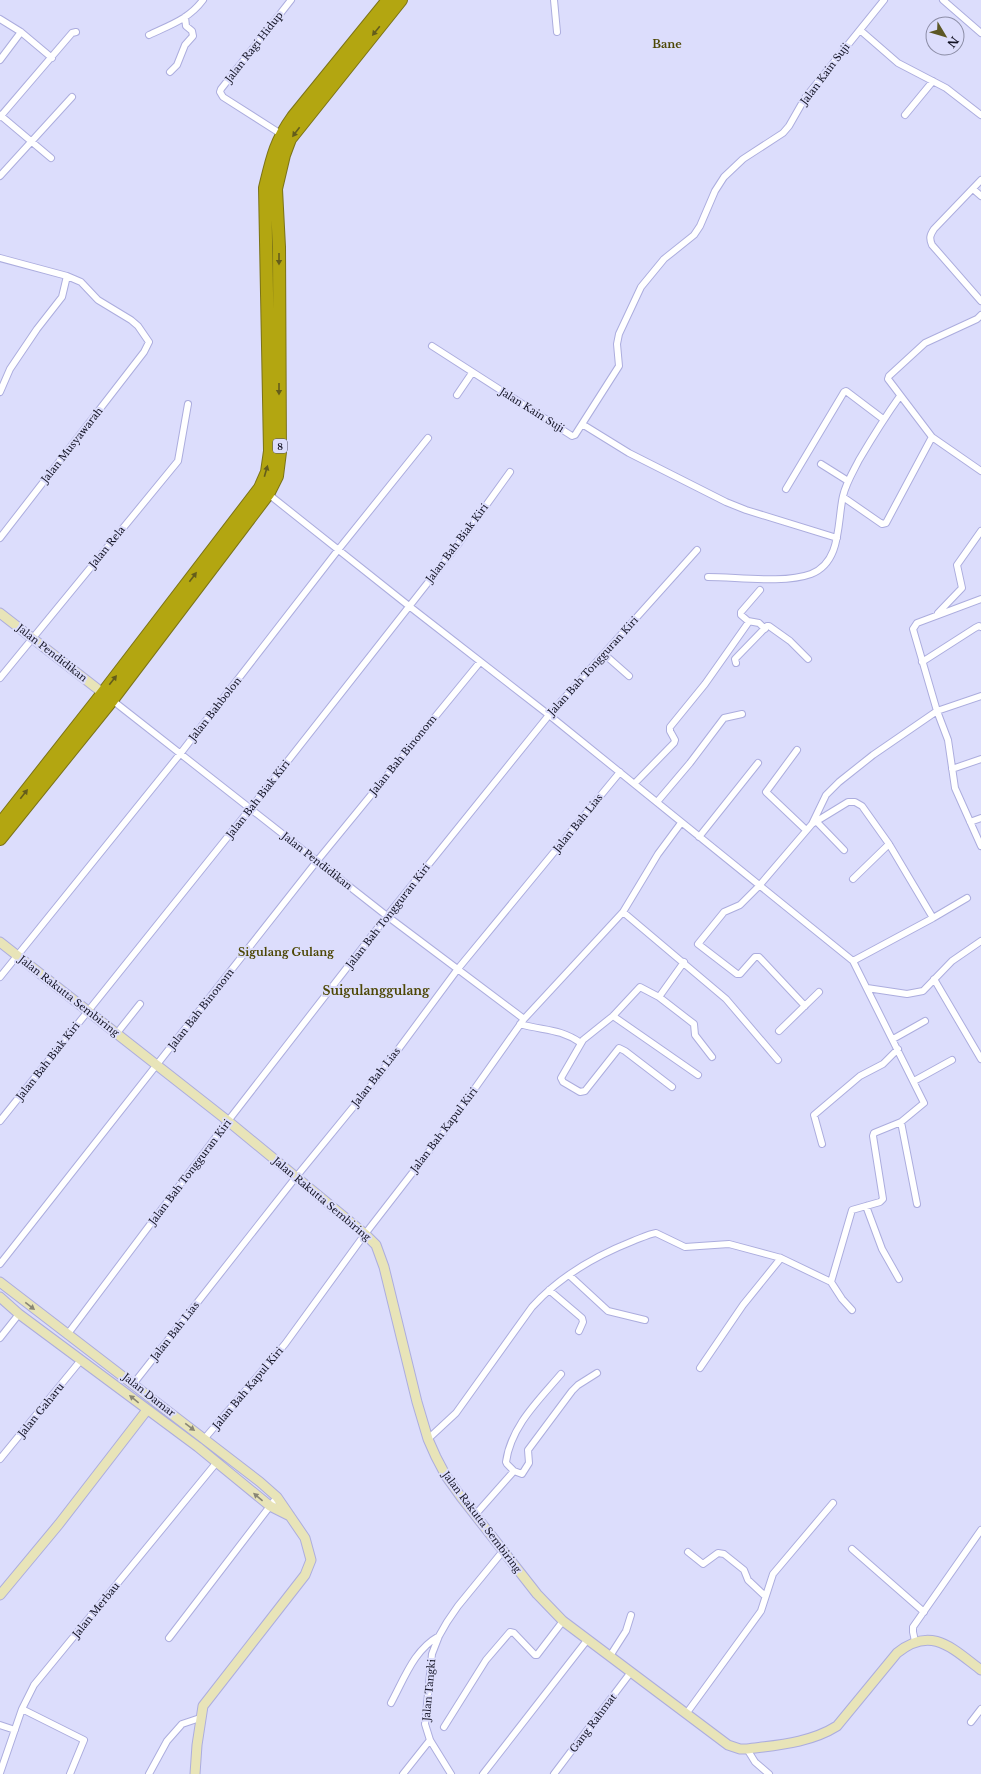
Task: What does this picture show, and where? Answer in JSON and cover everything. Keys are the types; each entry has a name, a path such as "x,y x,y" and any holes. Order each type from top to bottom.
{"highway":[{"name":"8","path":"264,491 270,451 265,188 274,151 281,134 388,0"},
{"name":"8","path":"0,839 264,491 277,476 280,452 279,253 276,189 284,155 290,139 401,0"},
{"name":"8","path":"0,824 108,697"}],"main road":[{"name":"Jalan Pendidikan","path":"0,613 108,697"},
{"name":"Jalan Rakutta Sembiring","path":"0,942 228,1121 365,1234 376,1245 384,1267 417,1402 428,1440 446,1476 475,1515 536,1594 563,1621 728,1745 740,1749 791,1744 837,1726 897,1653 906,1645 915,1641"},
{"name":"Jalan Damar","path":"0,1282 67,1335 134,1383 205,1438 277,1497 306,1538 311,1560 305,1575 203,1706 200,1718 195,1774"},
{"name":"Jalan Damar","path":"0,1298 19,1314 217,1462 270,1506 291,1517"},
{"path":"0,1595 59,1524 147,1410"},
{"path":"915,1641 934,1640 946,1645 981,1670"}],"street":[{"path":"149,35 185,18 195,11 203,0"},
{"name":"Jalan Ragi Hidup","path":"281,134 223,97 220,92 291,0"},
{"path":"554,0 557,32"},
{"name":"Jalan Kain Suji","path":"432,346 572,436 575,435 619,366 617,344 619,334 641,287 664,260 698,230 715,191 724,178 742,159 783,133 789,126 805,98 884,0"},
{"path":"943,0 981,33"},
{"path":"170,72 177,65 185,44 193,36 192,31 186,26 185,18"},
{"path":"0,19 21,32 52,58"},
{"path":"860,30 898,63 946,88 981,115"},
{"path":"0,60 21,32"},
{"path":"51,158 0,116 76,32"},
{"path":"905,116 933,81"},
{"path":"0,176 72,97"},
{"path":"981,180 934,229 930,237 932,245 981,301"},
{"path":"973,189 981,196"},
{"path":"0,258 67,276 62,297 37,329 10,369 0,392"},
{"name":"Jalan Musyawarah","path":"0,538 144,352 149,342 138,326 98,300 81,282 67,276"},
{"path":"981,315 976,319 925,343 890,374 888,379 932,437 981,471"},
{"path":"457,395 472,373"},
{"path":"786,489 844,392 846,391 883,419"},
{"path":"708,577 792,578 811,573 823,564 830,556 837,538 843,497 848,481 883,419 900,396"},
{"name":"Jalan Rela","path":"0,678 178,461 188,404"},
{"path":"582,424 629,453 726,502 746,510 837,538"},
{"path":"843,497 882,524 885,524 932,437"},
{"name":"Jalan Bahbolon","path":"0,977 180,754 338,550 428,438"},
{"path":"821,464 848,481"},
{"name":"Jalan Bah Biak Kiri","path":"0,1121 250,809 459,543 510,472"},
{"path":"264,491 635,783 681,823 853,961 914,1081 924,1104 901,1122 874,1133 873,1136 883,1198 880,1202 852,1210 831,1282"},
{"path":"936,615 962,588 957,565 981,531"},
{"name":"Jalan Bah Tongguran Kiri","path":"67,1335 228,1121 387,916 549,715 697,550"},
{"path":"760,590 741,612 741,614 748,620 759,623 765,629"},
{"path":"981,599 917,623 913,629 937,711 948,740 955,788 981,846"},
{"path":"635,783 674,743 670,727 705,684 748,623 748,620"},
{"path":"736,663 736,659 765,629 766,626 771,627 790,641 808,659"},
{"path":"922,662 975,628 979,626 981,627"},
{"path":"604,654 630,676"},
{"name":"Jalan Bah Binonom","path":"0,1264 158,1066 317,861 480,662"},
{"path":"814,823 824,798 839,782 937,711 981,696"},
{"name":"Jalan Pendidikan","path":"108,697 522,1022"},
{"path":"657,802 690,763 724,718 742,714"},
{"path":"797,750 766,792 806,830"},
{"path":"952,769 981,759"},
{"path":"699,837 758,763"},
{"name":"Jalan Bah Lias","path":"134,1383 296,1177 377,1078 457,970 620,772"},
{"path":"806,1006 759,957 755,957 740,974 737,974 698,944 724,912 740,905 759,886 806,830 814,823 848,802 852,801 862,806 889,844 933,918"},
{"path":"970,822 981,818"},
{"name":"Jalan Bah Kapul Kiri","path":"205,1438 285,1344 365,1234 444,1132 522,1022 623,912 658,854 681,823"},
{"path":"814,823 844,850"},
{"path":"853,879 889,844"},
{"path":"853,961 967,898"},
{"path":"623,912 684,962 730,1003 778,1060"},
{"path":"867,988 910,994 925,989 959,956 981,941"},
{"path":"659,997 684,962"},
{"path":"934,979 981,1059"},
{"path":"672,1087 619,1048 585,1091 580,1092 563,1082 561,1078 581,1043 613,1016 640,987 659,997 694,1024 695,1035 712,1057"},
{"path":"779,1031 819,992"},
{"path":"117,1033 140,1004"},
{"path":"613,1016 698,1075"},
{"path":"893,1039 925,1021"},
{"path":"522,1022 535,1028 554,1030 570,1036 581,1043"},
{"path":"822,1144 814,1114 860,1076 883,1064 898,1049"},
{"path":"914,1081 952,1060"},
{"path":"901,1122 917,1204"},
{"path":"866,1206 882,1249 899,1279"},
{"path":"428,1440 456,1413 532,1308 548,1290 594,1259 654,1233 685,1247 728,1244 781,1258 831,1282 852,1310"},
{"path":"700,1368 743,1305 781,1258"},
{"path":"569,1275 608,1311 645,1320"},
{"path":"548,1290 582,1318 583,1322 579,1331"},
{"path":"0,1338 19,1314"},
{"name":"Jalan Gaharu","path":"0,1459 81,1360"},
{"path":"561,1374 528,1412 513,1438 506,1462 514,1471 522,1474 529,1463 528,1450 572,1391 578,1385 597,1373"},
{"name":"Jalan Merbau","path":"0,1773 22,1709 34,1685 217,1462"},
{"path":"475,1515 514,1471"},
{"path":"170,1638 277,1497"},
{"path":"686,1714 760,1611 773,1574 833,1503"},
{"path":"915,1641 913,1627 981,1530"},
{"path":"852,1549 924,1612"},
{"name":"Jalan Tangki","path":"451,1774 430,1740 426,1724 432,1654 439,1636 458,1606 503,1551"},
{"path":"688,1552 703,1564 718,1553 724,1554 744,1570 748,1580 766,1596"},
{"path":"610,1656 626,1631 631,1616"},
{"path":"444,1727 486,1660 510,1632 514,1633 537,1656 563,1621"},
{"path":"391,1702 418,1652 428,1642 439,1636"},
{"path":"482,1774 588,1639"},
{"name":"Gang Rahmat","path":"554,1774 632,1672"},
{"path":"22,1709 84,1740 70,1774"},
{"path":"971,1722 981,1709"},
{"path":"149,1774 167,1741 182,1724 200,1718"},
{"path":"0,1724 15,1730"},
{"path":"403,1774 430,1740"},
{"path":"747,1749 750,1756 769,1774"}],"district":[{"name":"Bane","path":"667,44"},
{"name":"Sigulang Gulang","path":"286,952"},
{"name":"Suigulanggulang","path":"376,990"}]}
